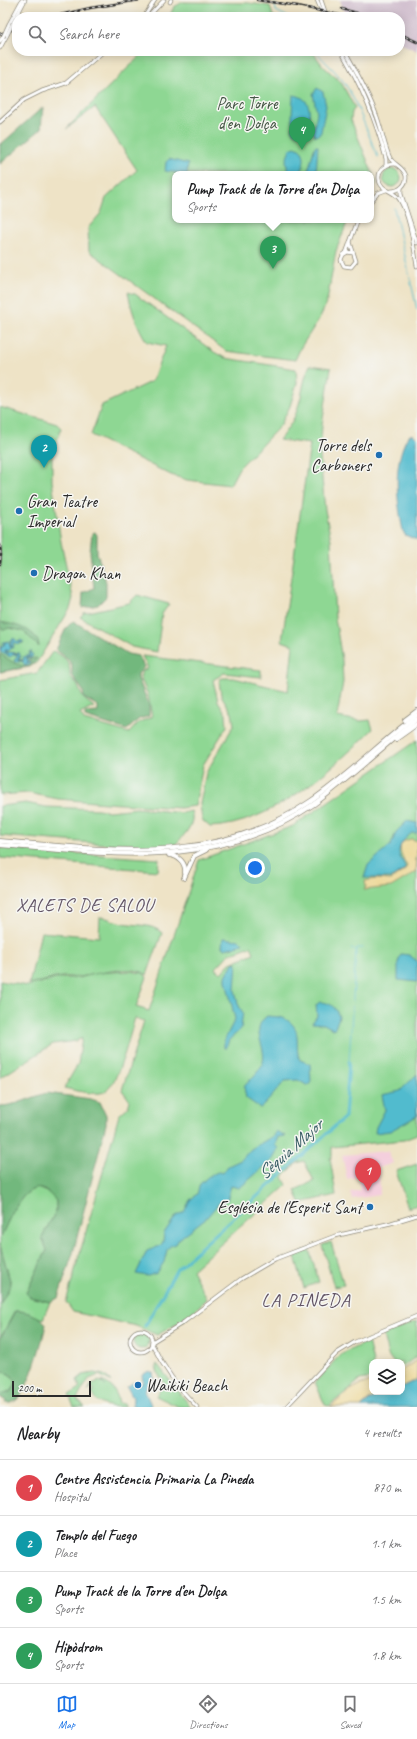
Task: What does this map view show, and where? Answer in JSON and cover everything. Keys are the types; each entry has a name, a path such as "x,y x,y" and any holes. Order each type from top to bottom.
{"highway":[{"path":"155,854 178,857 185,868 184,878 196,854 266,829 294,816 338,786 417,710"},
{"path":"363,762 417,714"},
{"path":"0,841 129,851 177,849 200,845 246,833 292,812 336,783 417,719"},
{"path":"363,762 417,724"},
{"path":"0,845 128,855 188,851 230,841"}],"street":[{"path":"16,12 22,0"},
{"path":"18,12 25,0"},
{"path":"317,0 322,12"},
{"path":"321,0 326,12"},
{"path":"153,12 163,1"},
{"path":"148,12 155,2"},
{"path":"0,48 11,24"},
{"path":"0,41 11,24"},
{"path":"0,122 24,100 42,91 66,83 98,56"},
{"path":"344,56 354,73 372,114 386,159 386,166 379,174 380,184 378,193 374,198"},
{"path":"348,56 368,94 384,136 389,156 395,165"},
{"path":"386,166 395,165 401,167 405,174 405,183 401,188 401,194 417,243"},
{"path":"380,184 399,198 411,234 417,266"},
{"path":"378,193 401,188"},
{"path":"350,242 356,261 354,266 349,267 344,266 342,256 346,253 350,242 357,223"},
{"path":"346,253 353,253"},
{"path":"158,1337 139,1331 133,1334 131,1340 132,1346 135,1350 140,1352 148,1349 158,1337 184,1322 241,1279 274,1259 335,1236 417,1215"},
{"path":"286,1407 337,1353 355,1342 417,1316"},
{"path":"151,1336 157,1356 185,1395 197,1407"},
{"path":"148,1349 157,1356"}],"shaded area":[{"path":"340,0 417,0 417,51 405,45 405,12 344,12"},
{"path":"388,1151 393,1163 379,1168 380,1195 352,1199 350,1192 360,1190 358,1177 347,1179 342,1155"}],"green space":[{"path":"183,2 248,3 270,6 272,12 172,12 174,7"},
{"name":"Parc Torre d'en Dolça","path":"140,56 316,56 323,66 341,82 355,108 352,112 351,120 372,171 172,171 172,223 347,223 336,251 327,301 321,316 301,347 295,360 226,351 89,251 88,228 101,213 106,198 137,170 95,107 66,129"},
{"path":"43,107 41,129 0,164 0,145"},
{"path":"392,169 398,172 401,178 398,184 392,187 386,184 383,178 386,172"},
{"path":"128,292 135,294 214,352 225,358 296,369 297,383 290,406 280,426 239,468 230,485 187,480 171,475 91,435 102,405 152,381 166,346 147,342 135,318"},
{"path":"310,365 331,368 322,425 320,457 325,510 331,540 335,618 342,660 343,682 337,717 360,721 370,720 373,729 338,761 299,793 255,817 233,824 210,827 202,820 200,804 206,773 234,725 232,713 221,695 219,682 221,678 234,678 288,691 293,645 282,641 310,444 279,440 295,416"},
{"path":"0,407 57,424 61,428 52,456 52,481 61,542 73,598 70,609 37,662 30,667 0,672"},
{"path":"95,532 97,535 97,553 106,582 106,597 98,605 82,608 83,593 94,588 90,552 92,533"},
{"path":"137,595 169,604 162,614 157,652 132,647 80,617 84,613 129,603"},
{"path":"73,621 128,654 139,656 144,667 138,674 138,678 149,705 149,716 139,719 127,730 85,717 85,713 98,712 98,706 84,698 83,691 72,675 72,665 67,658 56,650 66,628"},
{"path":"0,622 18,626 30,632 38,641 39,647 23,631 9,628 4,630 0,627"},
{"path":"53,651 66,660 69,666 70,676 77,684 83,698 94,707 80,714 84,720 129,733 139,722 152,717 148,695 140,677 142,671 148,668 142,656 261,670 261,677 224,673 213,680 218,701 226,714 227,726 203,765 195,806 180,808 106,803 58,799 28,793 0,795 0,680 37,673"},
{"path":"0,654 16,664 25,666 31,663 29,659 37,658 31,666 0,672"},
{"path":"417,740 417,1135 404,1140 332,1147 332,1157 330,1158 336,1195 300,1203 295,1190 314,1181 304,1161 297,1163 283,1177 287,1185 192,1270 207,1299 184,1320 157,1335 136,1326 73,1312 66,1302 119,1115 128,1107 130,1101 122,1090 144,1021 135,1018 119,1070 109,1088 104,1092 90,1093 64,1088 78,1064 82,1038 76,1041 53,1044 0,1078 0,981 27,986 60,978 79,978 97,973 129,971 143,973 147,977 136,1007 149,1011 199,860 293,826","holes":["251,946 254,953 230,963 221,973 215,969 229,954"]},
{"path":"26,803 46,807 98,809 109,811 137,808 182,813 191,811 192,820 191,825 176,844 147,847 0,836 0,806"},
{"path":"0,848 159,859 158,871 0,858"},
{"path":"100,917 124,923 148,926 162,933 147,975 133,970 124,970 58,978 29,984 41,932 99,937"},
{"path":"47,1093 91,1099 100,1102 106,1115 106,1124 73,1253 58,1298 50,1302 30,1297 26,1293 47,1250 42,1237 56,1211 56,1201 46,1191 37,1189 29,1191 15,1208 0,1238 0,1106 18,1103"},
{"path":"417,1164 417,1205 408,1208 396,1171"},
{"path":"37,1188 51,1194 56,1201 56,1211 42,1237 47,1250 26,1293 30,1297 50,1302 43,1319 20,1311 15,1311 0,1339 0,1305 11,1284 0,1245 0,1238 19,1202 30,1191"},
{"path":"331,1242 344,1285 334,1287 322,1245"},
{"path":"0,1245 11,1284 0,1305"},
{"path":"309,1249 319,1282 304,1288 295,1256"},
{"path":"15,1311 23,1311 32,1314 40,1318 46,1324 35,1363 23,1392 16,1401 5,1403 6,1401 0,1397 0,1394 12,1391 16,1382 12,1376 0,1369 0,1339"},
{"path":"417,1321 417,1356 405,1365 405,1359 391,1359 388,1355 383,1335"},
{"path":"138,1333 144,1333 149,1338 147,1347 144,1349 138,1349 133,1344 133,1338"},
{"path":"368,1341 372,1359 369,1359 369,1378 360,1380 329,1406 325,1405 315,1382 340,1355"},
{"path":"157,1364 191,1407 179,1407 156,1396 164,1383 158,1374"},
{"path":"0,1369 12,1376 16,1382 12,1391 0,1394"},
{"path":"94,1373 104,1375 112,1382 99,1375 89,1379 77,1400 85,1407 74,1407 69,1395 80,1388 77,1380 83,1375"},
{"path":"99,1381 106,1386 101,1381 111,1386 117,1395 119,1403 125,1404 124,1407 105,1405 94,1397 92,1392 94,1392 94,1389 91,1387 88,1391 92,1384"}],"sand":[{"path":"411,839 417,841 417,857 414,860 417,860 416,872 391,887 364,890 366,887 365,881 376,879 391,880 405,870 407,866 400,850 402,843"},
{"path":"417,1360 417,1379 405,1385 405,1368"},
{"path":"369,1382 369,1395 380,1395 369,1400 361,1407 331,1407 345,1394"}],"water":[{"path":"317,88 323,92 326,106 321,132 319,135 315,136 313,131 317,113 313,94"},
{"path":"293,95 305,100 308,105 308,122 303,134 293,132"},
{"path":"315,146 318,146 316,171 308,171"},
{"path":"295,147 304,155 302,171 288,171 286,161 290,149"},
{"path":"169,159 188,164 187,171 165,171 166,162"},
{"path":"413,434 417,438 417,540 405,535 403,531 397,483 403,447 408,436"},
{"path":"14,638 18,642 21,640 24,642 18,645 13,642 14,647 6,652 19,653 21,657 18,660 24,660 23,657 30,655 29,652 31,651 33,656 31,658 26,658 30,663 28,665 25,665 22,661 15,662 14,660 18,655 13,655 10,657 0,652 0,647 3,646 3,642 8,641 11,646 10,641"},
{"path":"407,821 417,823 417,833 412,833 409,835 400,846 399,853 405,869 392,878 364,878 368,865 391,845 396,832"},
{"path":"223,938 239,940 243,944 225,949 222,947"},
{"path":"401,954 409,955 417,961 417,982 398,980 398,962"},
{"path":"237,962 235,990 238,1004 243,1013 241,1029 229,1040 226,1048 224,1048 224,1041 235,1019 226,976 233,963"},
{"path":"320,1002 330,1004 336,1010 339,1017 335,1028 333,1029 324,1024 312,1023 317,1016 316,1005"},
{"path":"267,1016 283,1018 294,1026 297,1037 298,1055 300,1060 310,1064 311,1082 308,1086 298,1080 285,1081 260,1108 246,1098 244,1087 262,1066 264,1056 259,1026"},
{"path":"417,1074 417,1116 390,1131 375,1133 376,1127 385,1110 382,1095 400,1091"},
{"path":"276,1131 285,1136 278,1137 275,1145 278,1148 273,1159 239,1188 231,1186 227,1200 219,1203 207,1217 179,1239 176,1244 170,1246 167,1250 164,1262 157,1273 148,1276 136,1274 147,1251 160,1246 163,1242 164,1233 176,1216 184,1212 190,1200 197,1194 200,1184 209,1176 218,1172 223,1173 228,1166 241,1160 251,1149 273,1136"},
{"name":"Waikiki Beach","path":"149,1371 153,1373 154,1378 147,1385 145,1391 152,1407 132,1407 133,1398 127,1387 132,1383 143,1383 142,1375"},
{"path":"417,1379 417,1407 361,1407 380,1395 405,1395 405,1385"}],"waterway":[{"path":"275,4 276,11 278,12"},
{"path":"320,56 340,77 348,89 358,107 378,157"},
{"path":"394,208 417,309"},
{"name":"Sèquia Major","path":"351,948 356,950"},
{"name":"Sèquia Major","path":"349,1062 356,950 357,948 363,948"},
{"name":"Sèquia Major","path":"145,1326 177,1269 345,1117 349,1062"}],"ferry route":[{"path":"23,643 13,640 11,642 13,646 11,647 9,643 6,642 4,644 7,651 5,651 2,647 0,650 9,655 13,653 19,654 20,657 16,661 22,660 26,664 28,662 25,658 32,656 30,652"}],"railway":[{"path":"73,12 140,0"},
{"path":"257,0 325,12"},
{"path":"342,9 353,12"},
{"path":"0,34 12,30"},
{"path":"405,36 417,42"},
{"path":"0,545 0,564"}],"place":[{"name":"Hipòdrom","path":"302,150"},
{"name":"Pump Track de la Torre d’en Dolça","path":"273,269"},
{"name":"Torre dels Carboners","path":"379,455"},
{"name":"Templo del Fuego","path":"44,468"},
{"name":"Gran Teatre Imperial","path":"19,511"},
{"name":"Dragon Khan","path":"34,573"},
{"name":"Centre Assistencia Primaria La Pineda","path":"368,1191"},
{"name":"Església de l'Esperit Sant","path":"370,1207"},
{"name":"Waikiki Beach","path":"138,1385"}],"district":[{"name":"XALETS DE SALOU","path":"85,905"},
{"name":"LA PINEDA","path":"306,1299"}]}
